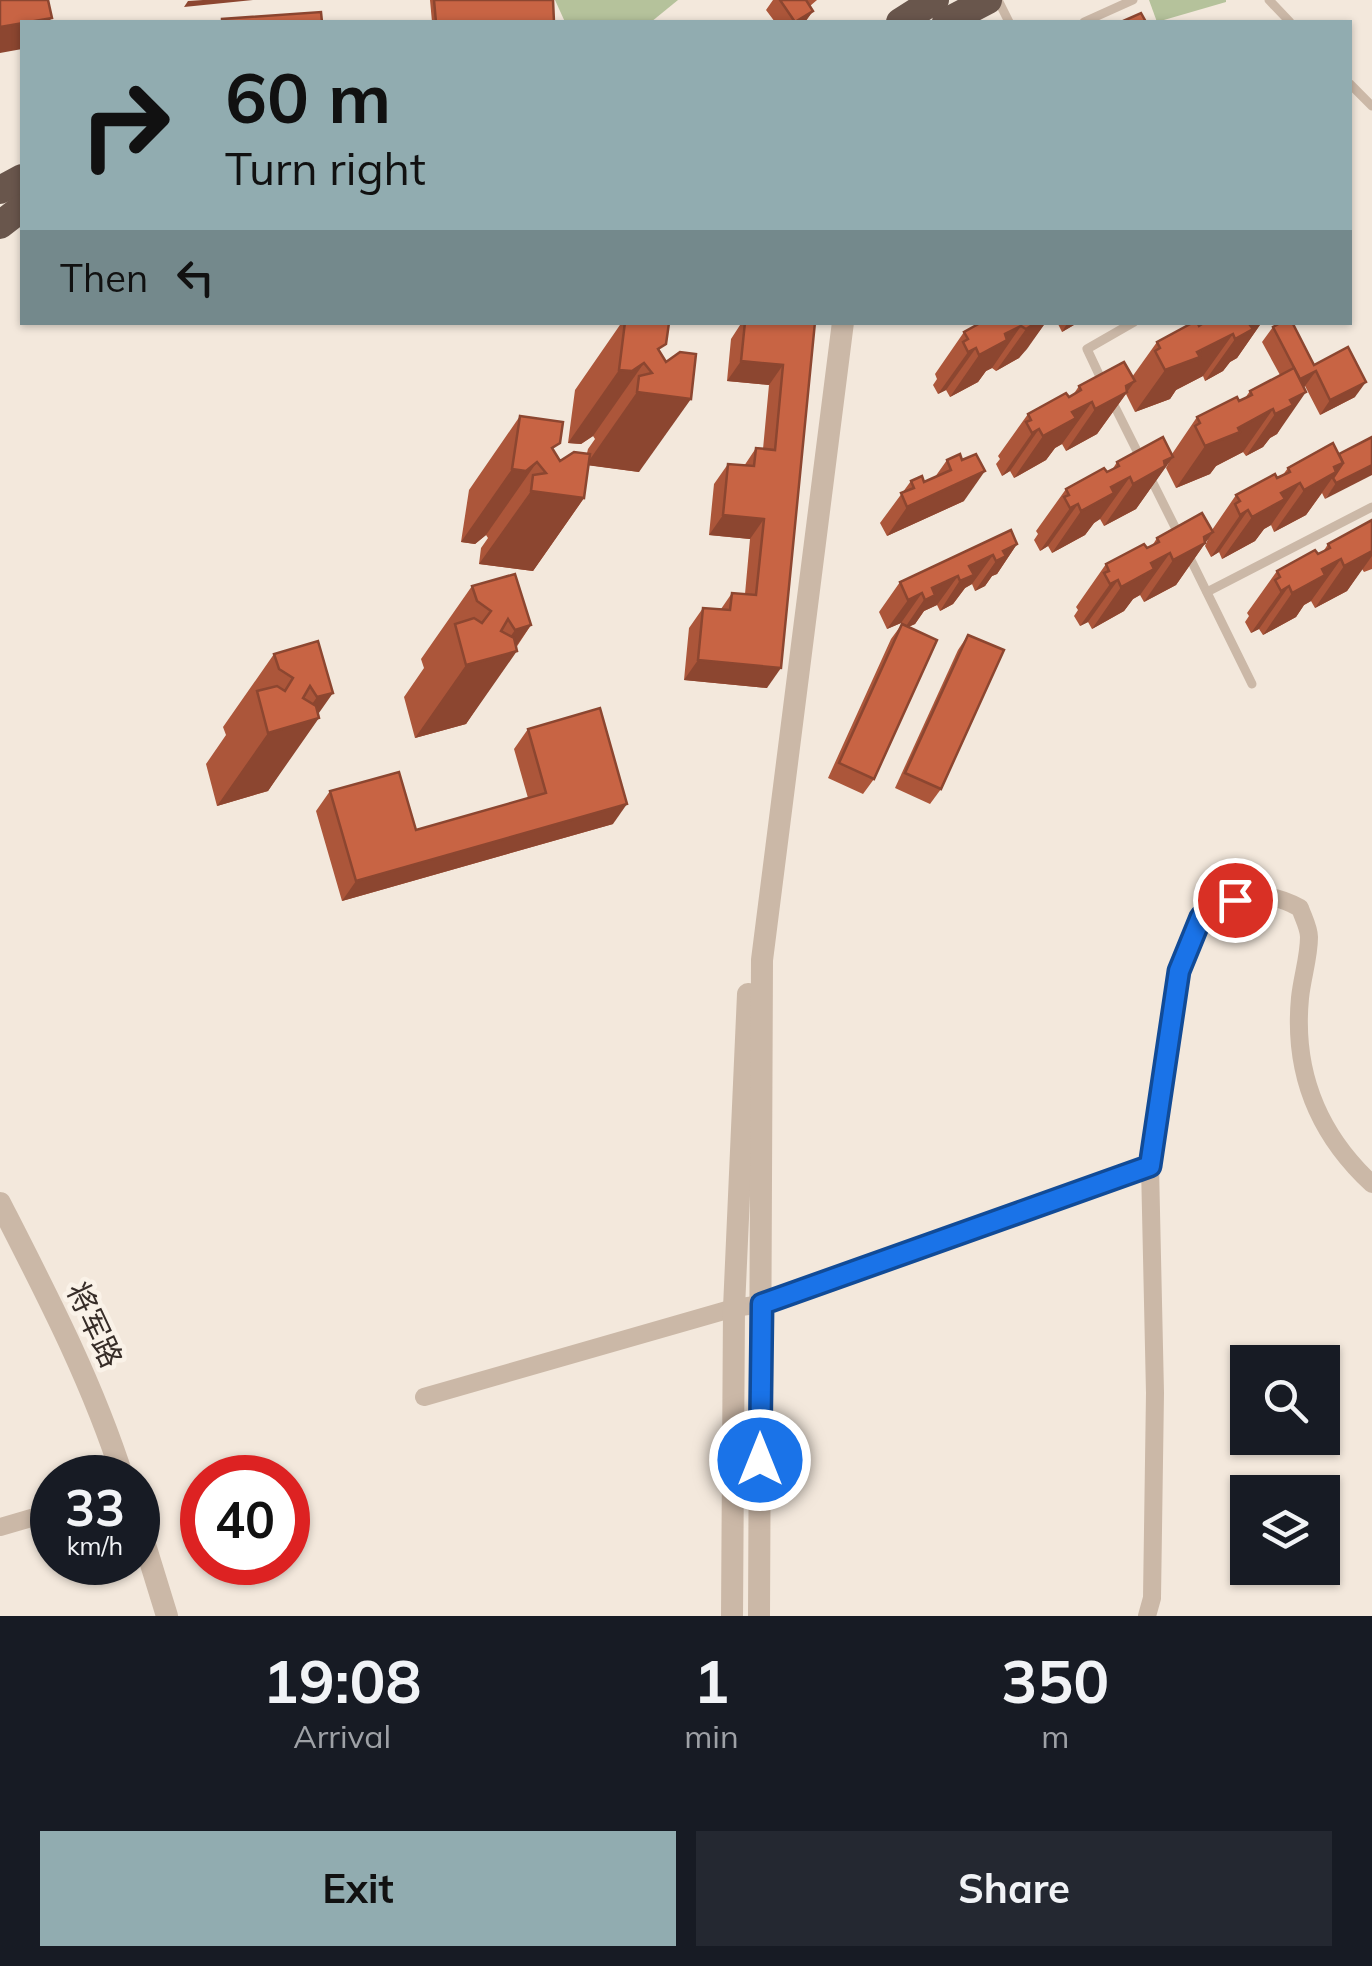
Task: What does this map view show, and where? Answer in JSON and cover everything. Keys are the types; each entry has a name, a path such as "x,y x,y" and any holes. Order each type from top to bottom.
{"highway":[{"path":"903,14 934,0"},
{"path":"950,20 988,0"},
{"path":"0,225 20,210"}],"street":[{"path":"759,1616 762,960 843,325"},
{"path":"732,1616 734,1308 749,964 787,764"},
{"path":"1148,1616 1152,1598 1155,1393 1150,1166 1179,971 1201,917 1235,900 1274,894 1300,908 1310,934 1298,1026 1305,1072 1320,1121 1348,1161 1372,1184"},
{"path":"424,1397 734,1308 762,1304 1150,1166"},
{"name":"将军路","path":"0,1203 69,1339 116,1455"},
{"path":"0,1527 30,1518"},
{"path":"157,1585 167,1616"}],"lane":[{"path":"1088,20 1132,0"},
{"path":"1268,0 1288,20"},
{"path":"1352,86 1372,106"},
{"path":"1129,325 1086,349 1252,684"},
{"path":"1207,592 1372,507"}],"green space":[{"path":"555,0 678,0 653,20 564,20"},
{"path":"1149,0 1226,0 1164,20 1156,20"}],"building":[{"path":"0,0 48,0 52,18 20,20 20,24 0,27"},
{"path":"434,0 553,0 554,20 436,20"},
{"path":"780,0 806,0 813,11 794,20"},
{"path":"321,12 322,20 222,20"},
{"path":"1141,13 1145,20 1125,20"},
{"path":"625,325 669,325 666,344 658,349 666,362 680,352 696,354 691,399 637,392 639,376 652,373 644,363 632,371 619,370"},
{"path":"745,325 815,325 781,668 698,660 703,608 730,610 732,593 756,595 764,519 723,515 728,464 754,466 756,448 775,450 783,365 741,361"},
{"path":"977,325 1032,325 1005,334 1007,340 979,355 976,348 968,352 964,332"},
{"path":"1188,325 1250,325 1253,329 1235,339 1233,334 1197,352 1200,357 1165,370 1155,351 1160,348 1157,342"},
{"path":"1294,325 1314,365 1348,347 1366,382 1330,400 1316,371 1300,379 1273,327"},
{"path":"1124,362 1135,381 1126,386 1127,392 1095,409 1092,402 1072,412 1076,418 1043,436 1039,429 1032,433 1026,422 1031,420 1028,414 1066,393 1069,397 1081,390 1079,386"},
{"path":"1294,368 1306,392 1290,400 1293,405 1275,414 1273,409 1238,428 1240,432 1205,446 1195,426 1200,423 1197,417 1237,397 1239,401 1252,395 1250,391"},
{"path":"520,416 563,422 560,443 552,448 560,461 574,452 590,454 584,498 531,491 533,475 546,473 537,462 526,471 512,469"},
{"path":"1163,437 1173,457 1164,461 1165,466 1133,484 1130,477 1111,487 1114,493 1081,511 1078,504 1070,508 1064,497 1069,495 1066,489 1104,468 1107,472 1119,466 1117,462"},
{"path":"1372,437 1372,465 1336,483 1333,478 1343,463 1339,454"},
{"path":"1333,443 1343,463 1334,467 1336,472 1304,490 1300,483 1281,493 1285,499 1252,517 1248,510 1240,515 1236,495 1275,474 1277,478 1290,472 1288,468"},
{"path":"960,454 962,460 976,454 985,471 907,507 901,493 914,488 911,481 922,476 924,482 951,470 947,460"},
{"path":"1202,513 1213,532 1204,537 1205,543 1173,560 1170,553 1151,563 1154,569 1121,587 1118,580 1110,584 1104,573 1109,571 1106,564 1144,544 1147,548 1159,542 1157,538"},
{"path":"1372,520 1372,551 1344,566 1341,559 1322,569 1325,575 1292,593 1289,586 1281,591 1275,580 1280,577 1277,571 1315,550 1318,554 1330,548 1328,544"},
{"path":"1011,530 1017,544 1003,551 1006,556 996,561 993,555 969,566 974,575 960,581 958,576 932,588 935,595 925,600 922,593 908,600 900,582"},
{"path":"515,574 531,625 515,630 508,619 501,631 514,638 517,651 466,665 455,624 474,618 482,623 491,611 477,601 472,586"},
{"path":"902,624 937,640 874,779 839,763"},
{"path":"968,635 1004,650 941,789 905,773"},
{"path":"318,641 333,693 317,697 310,686 303,698 316,706 319,718 268,733 257,691 277,686 285,691 293,678 279,669 274,654"},
{"path":"600,708 627,804 356,881 330,791 399,772 416,830 546,793 528,729"}],"route":[{"path":"760,1460 762,1304 1150,1166 1179,971 1201,917 1235,900"}]}
